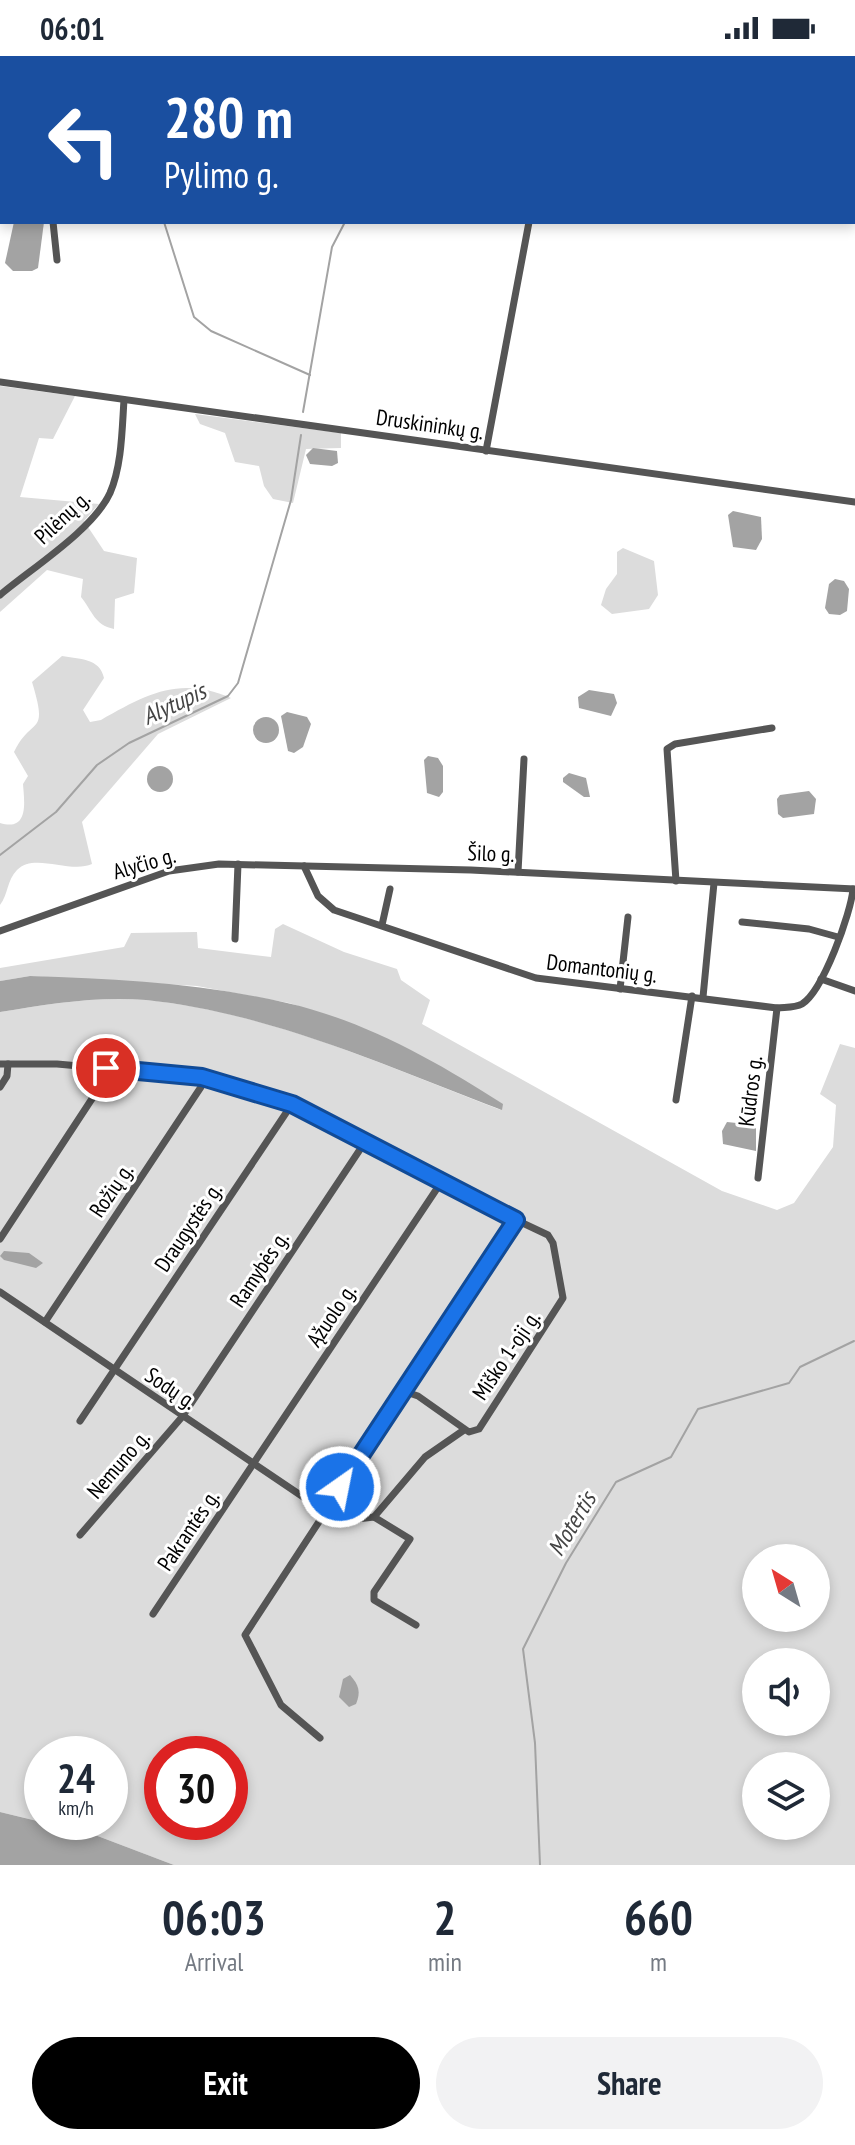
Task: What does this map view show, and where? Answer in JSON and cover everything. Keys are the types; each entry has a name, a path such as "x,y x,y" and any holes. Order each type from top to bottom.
{"street":[{"path":"53,224 57,260"},
{"path":"486,451 529,224"},
{"name":"Druskininkų g.","path":"0,382 855,502"},
{"name":"Pilėnų g.","path":"0,595 83,526 104,503 115,476 124,400"},
{"path":"676,881 667,749 675,744 772,728"},
{"path":"518,872 524,759"},
{"path":"235,939 238,864"},
{"name":"Alyčio g.","path":"0,931 169,871 238,864 304,866"},
{"name":"Šilo g.","path":"304,866 518,872 854,889"},
{"name":"Domantonių g.","path":"304,866 324,904 536,978 777,1008"},
{"path":"703,997 714,883"},
{"path":"382,925 390,889"},
{"path":"777,1008 804,1003 821,979 853,905 854,889"},
{"path":"620,989 628,917"},
{"path":"742,922 809,929 838,937"},
{"path":"821,979 855,991"},
{"path":"676,1100 692,996"},
{"name":"Kūdros g.","path":"758,1178 777,1008"},
{"path":"0,1087 7,1076 4,1064"},
{"name":"Miško 1-oji g.","path":"4,1064 106,1068 202,1077 292,1104 440,1184 548,1235 553,1243 563,1298 479,1429 468,1431 425,1457 374,1517"},
{"path":"0,1239 103,1082 106,1068"},
{"name":"Rožių g.","path":"45,1322 201,1087 202,1077"},
{"name":"Draugystės g.","path":"80,1421 292,1104"},
{"name":"Ramybės g.","path":"182,1417 365,1142"},
{"name":"Ąžuolo g.","path":"253,1466 440,1184"},
{"path":"320,1738 281,1705 245,1635 516,1220"},
{"name":"Sodų g.","path":"0,1292 253,1466 324,1511"},
{"path":"403,1391 418,1396 468,1431"},
{"name":"Nemuno g.","path":"80,1535 182,1417"},
{"name":"Pakrantės g.","path":"153,1614 253,1466"},
{"path":"324,1511 357,1519 374,1517 410,1539 374,1592 374,1600 416,1625"}],"shaded area":[{"path":"14,224 44,224 38,268 13,271 5,263"},
{"path":"0,386 75,396 53,439 39,438 20,497 99,504 84,521 104,551 137,558 134,593 115,599 114,629 98,621 81,597 83,579 47,570 0,612"},
{"path":"195,414 341,433 341,448 306,449 293,503 273,499 264,486 259,466 235,462 225,433 200,424"},
{"path":"313,448 337,451 338,463 332,466 310,464 306,455"},
{"path":"733,511 761,517 762,539 756,550 733,547 728,515"},
{"path":"623,548 654,561 658,595 649,609 612,614 601,605 606,589 617,574 617,552"},
{"path":"835,579 844,581 849,589 847,611 840,615 829,614 825,608 829,584"},
{"path":"62,656 88,661 102,671 104,678 83,710 90,722 101,720 133,702 179,688 195,688 231,698 158,734 82,822 92,864 73,867 42,863 24,865 14,874 0,905 0,823 10,825 21,819 23,784 28,776 14,752 39,719 32,682"},
{"path":"589,690 614,694 617,703 611,716 579,708 578,697"},
{"path":"287,712 307,717 311,724 303,747 294,753 288,751 281,716"},
{"path":"266,717 275,721 279,730 275,739 266,743 257,739 253,730 257,721"},
{"path":"428,756 438,758 443,766 443,792 439,797 427,793 424,760"},
{"path":"160,766 169,770 173,779 169,788 160,792 151,788 147,779 151,770"},
{"path":"569,773 586,778 590,797 584,797 563,782"},
{"path":"809,791 816,799 814,814 783,818 778,814 777,799 780,795"},
{"path":"283,924 344,952 397,969 401,980 430,1000 422,1024 722,1191 777,1210 794,1203 833,1147 836,1105 820,1094 840,1044 855,1048 855,1865 174,1865 108,1840 128,1840 128,1736 24,1736 24,1818 0,1812 0,1012 109,999 192,1006 282,1028 501,1110 332,1017 289,1003 197,986 30,976 0,981 0,968 124,947 131,933 197,932 198,948 271,957 275,929"},
{"path":"30,976 191,986 315,1010 372,1031 426,1058 503,1104 502,1110 327,1043 238,1016 192,1007 146,1000 109,999 0,1012 0,981"},
{"path":"727,1122 756,1125 756,1151 723,1144 722,1131"},
{"path":"4,1251 29,1253 43,1263 36,1268 4,1260 0,1256"},
{"path":"350,1675 359,1692 356,1704 349,1707 339,1697 343,1679"},
{"path":"0,1812 24,1818 24,1840 108,1840 174,1865 0,1865"}],"waterway":[{"path":"165,224 194,317 211,331 310,375"},
{"name":"Alytupis","path":"303,412 332,247 344,224"},
{"name":"Alytupis","path":"0,855 56,812 97,765 129,743 228,696 238,683 291,500 301,435"},
{"name":"Motertis","path":"540,1865 535,1743 523,1649 566,1563 616,1482 671,1457 698,1409 789,1383 800,1367 854,1341"}],"route":[{"path":"106,1068 202,1077 292,1104 440,1184 516,1220 340,1487"}]}
